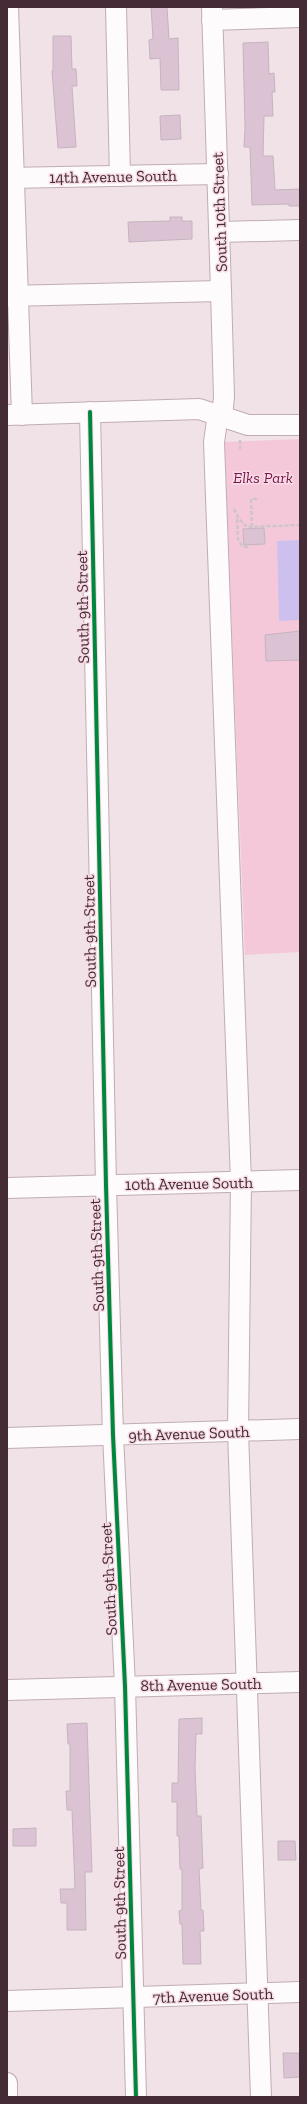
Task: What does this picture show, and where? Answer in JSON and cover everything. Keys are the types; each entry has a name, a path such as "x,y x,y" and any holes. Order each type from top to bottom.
{"street":[{"path":"8,7 15,415 199,409 248,425 300,425"},
{"path":"116,7 120,176"},
{"path":"212,14 300,17"},
{"name":"South 10th Street","path":"212,14 224,397 214,442 240,1182 238,1431 261,2097"},
{"name":"14th Avenue South","path":"10,178 218,174"},
{"path":"220,232 300,230"},
{"path":"12,296 221,291"},
{"name":"South 9th Street","path":"90,412 106,1185 114,1435 125,1686 136,2097"},
{"name":"10th Avenue South","path":"7,1188 300,1180"},
{"name":"9th Avenue South","path":"7,1438 300,1430"},
{"name":"8th Avenue South","path":"7,1690 300,1682"},
{"name":"7th Avenue South","path":"7,2001 300,1992"},
{"path":"7,2083 7,2097"}],"path":[{"path":"252,527 251,499 259,499"},
{"path":"234,505 237,516 238,539 242,546 250,548"},
{"path":"237,516 247,527 300,525"}],"green space":[{"name":"Elks Park","path":"300,439 300,952 245,955 224,442"}],"shaded area":[{"path":"300,540 300,620 279,621 277,541"}],"building":[{"path":"151,7 167,7 169,39 178,38 179,90 161,90 160,58 150,59 149,40 153,39"},
{"path":"53,36 71,36 72,69 76,69 77,86 72,86 76,147 58,148 52,71"},
{"path":"268,42 269,74 274,73 275,92 272,92 273,116 264,116 263,156 273,156 275,190 300,189 300,206 289,206 289,204 252,205 250,147 244,147 243,43"},
{"path":"180,115 181,139 161,140 160,116"},
{"path":"170,217 182,217 182,221 192,221 192,239 129,242 128,222 170,221"},
{"path":"264,528 265,544 244,545 243,529"},
{"path":"300,631 300,660 266,661 265,635"},
{"path":"202,1718 202,1734 196,1734 195,1768 197,1816 201,1816 203,1868 199,1869 201,1910 203,1910 204,1931 200,1931 201,1964 183,1964 182,1924 180,1924 179,1911 182,1910 182,1869 180,1869 179,1836 177,1836 177,1802 172,1802 172,1783 178,1783 179,1719"},
{"path":"87,1723 92,1872 85,1872 86,1930 67,1930 67,1903 61,1903 60,1889 75,1889 72,1810 67,1810 66,1791 70,1791 70,1744 68,1744 67,1724"},
{"path":"36,1828 36,1846 13,1846 13,1829"},
{"path":"278,1841 295,1841 296,1860 278,1860"},
{"path":"283,2053 299,2053 300,2077 284,2078"}],"cycle path":[{"path":"90,412 106,1185 113,1435 125,1686 136,2097"}]}
